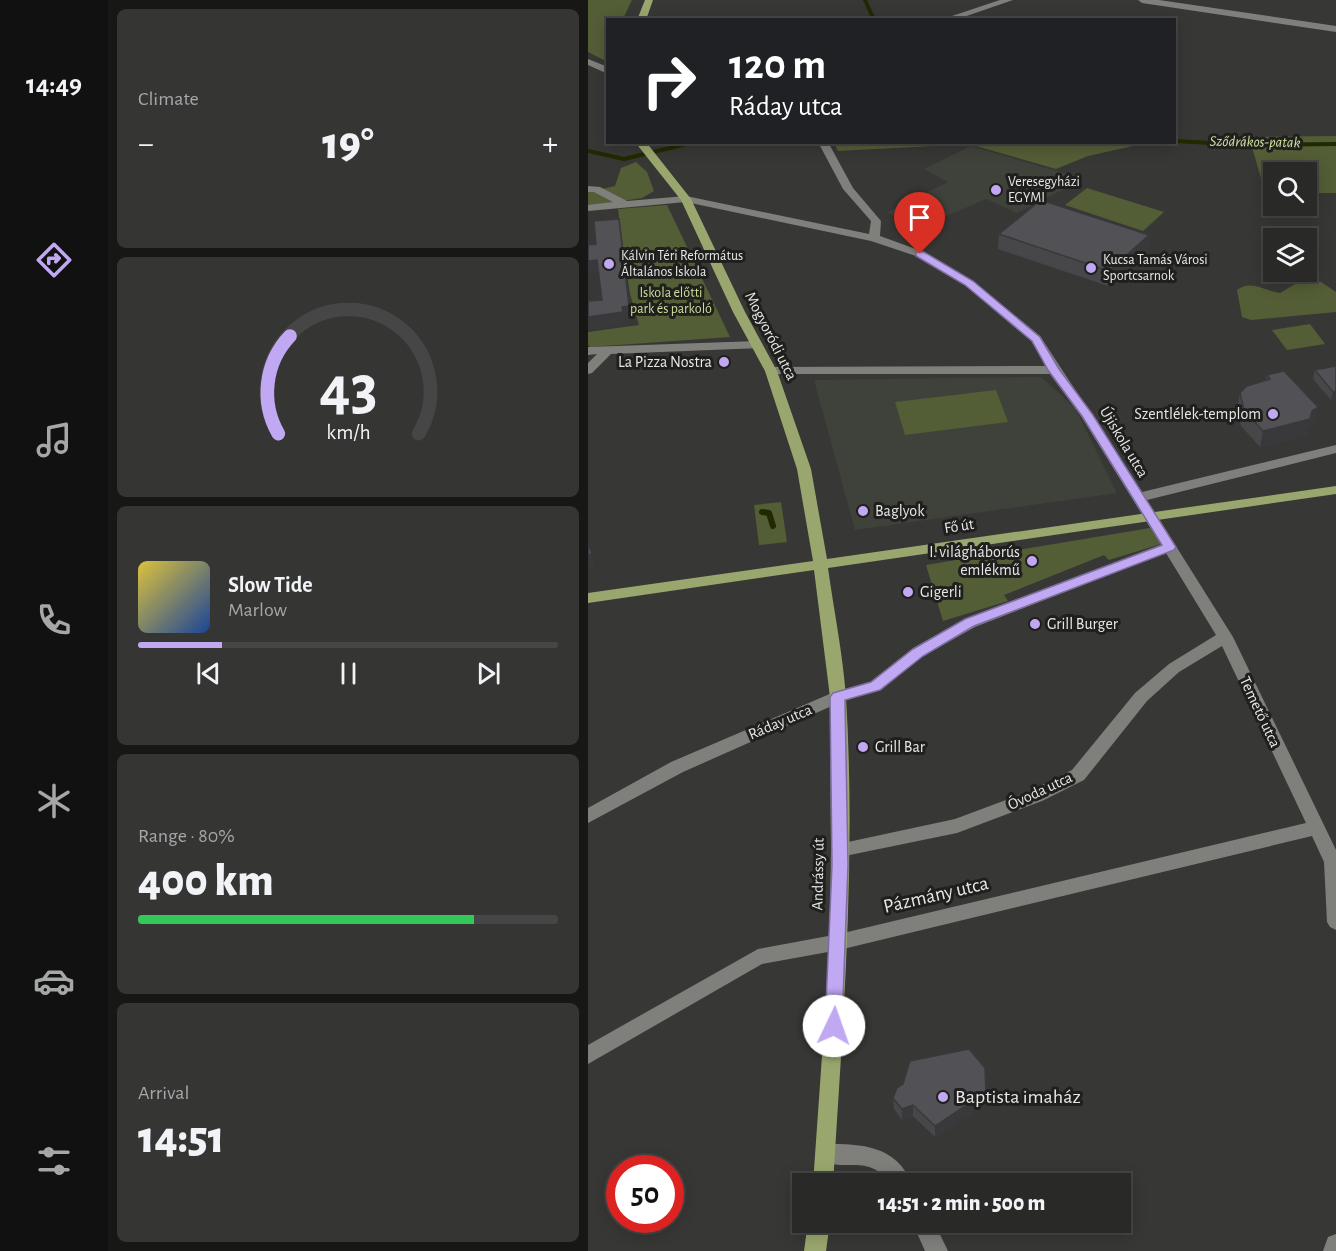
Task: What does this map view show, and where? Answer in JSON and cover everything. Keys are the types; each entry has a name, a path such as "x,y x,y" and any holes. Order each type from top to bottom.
{"main road":[{"path":"642,18 649,0"},
{"name":"Mogyoródi utca","path":"646,150 686,199 739,312 771,371 804,469 820,566"},
{"name":"Fő út","path":"588,598 820,566 1149,515 1336,490"},
{"name":"Andrássy út","path":"820,566 838,697 840,850 838,942 824,1173"},
{"path":"815,1251 817,1233"}],"street":[{"path":"950,18 1009,0"},
{"path":"1142,0 1336,29"},
{"path":"588,62 593,69"},
{"path":"824,144 848,189 876,221 874,238"},
{"path":"588,189 596,189 626,205"},
{"name":"Újiskola utca","path":"588,208 686,199 874,238 920,254 969,283 1036,339 1054,370 1087,415 1149,515"},
{"path":"588,351 757,345"},
{"path":"588,370 607,351"},
{"path":"771,371 1054,370"},
{"path":"1137,498 1336,449"},
{"name":"Temető utca","path":"1149,515 1225,637 1315,828 1335,862 1336,922"},
{"name":"Ráday utca","path":"588,816 677,767 838,697 875,686 918,652 970,622 1169,547"},
{"name":"Óvoda utca","path":"840,850 957,826 1036,796 1078,775 1141,697 1174,668 1225,637"},
{"name":"Pázmány utca","path":"588,1055 758,957 838,942 1315,828"},
{"path":"826,1154 864,1154 884,1159 896,1173"},
{"path":"928,1233 937,1251"},
{"path":"1334,1251 1336,1245"}],"shaded area":[{"name":"Veresegyházi EGYMI","path":"971,146 1084,179 1017,213 986,199 914,230 887,212 948,182 924,169"},
{"path":"1041,377 1075,408 1117,493 855,530 814,380"}],"green space":[{"path":"588,0 632,0 623,18 606,18 604,60 588,52"},
{"path":"1336,136 1336,193 1317,193 1317,162 1263,162 1263,185 1249,137"},
{"path":"834,144 969,144 838,151"},
{"path":"969,144 1132,144 1133,146 1088,156 1056,169"},
{"path":"636,162 647,172 654,191 642,198 588,206 588,192 615,186 621,168"},
{"path":"1087,188 1164,212 1143,231 1065,205"},
{"name":"Iskola előtti park és parkoló","path":"667,205 730,337 590,347 588,332 639,325 630,294 626,267 631,266 627,263 629,254 624,254 618,209"},
{"path":"1317,281 1336,292 1336,312 1251,320 1242,317 1237,290 1253,286 1280,293 1295,284"},
{"path":"1310,324 1325,344 1287,350 1272,330"},
{"path":"996,390 1008,422 905,435 895,402"},
{"path":"781,502 787,542 759,545 754,505"},
{"path":"1150,528 1161,544 1109,560 1104,555 1004,595 1008,601 943,621 926,565"}],"building":[{"name":"Kucsa Tamás Városi Sportcsarnok","path":"1041,200 1149,235 1109,271 999,234"},
{"path":"619,219 629,306 622,307 623,312 588,317 588,301 602,300 597,260 588,261 588,245 596,244 594,221"},
{"path":"1336,366 1336,391 1333,392 1315,370"},
{"path":"1284,371 1318,407 1312,411 1310,419 1263,431 1244,410 1240,393 1247,386 1270,379 1267,375"},
{"path":"588,543 592,554 588,555"},
{"name":"Baptista imaház","path":"969,1049 985,1068 986,1092 935,1126 913,1105 902,1109 893,1098 897,1088 903,1084 910,1061"}],"waterway":[{"name":"Sződrákos-patak","path":"865,0 873,18"},
{"name":"Sződrákos-patak","path":"1176,141 1250,145 1336,144"},
{"path":"588,151 624,159 687,144"},
{"path":"762,512 769,513 773,526"}],"place":[{"name":"Veresegyházi EGYMI","path":"996,190"},
{"name":"Kálvin Téri Református Általános Iskola","path":"609,264"},
{"name":"Kucsa Tamás Városi Sportcsarnok","path":"1091,268"},
{"name":"La Pizza Nostra","path":"724,362"},
{"name":"Szentlélek-templom","path":"1273,414"},
{"name":"Baglyok","path":"863,511"},
{"name":"I. világháborús emlékmű","path":"1032,561"},
{"name":"Gigerli","path":"908,592"},
{"name":"Grill Burger","path":"1035,624"},
{"name":"Grill Bar","path":"863,747"},
{"name":"Baptista imaház","path":"943,1097"}],"route":[{"path":"834,1026 840,865 838,697 875,686 918,652 970,622 1169,547 1087,415 1054,370 1036,339 969,283 920,254"}]}
